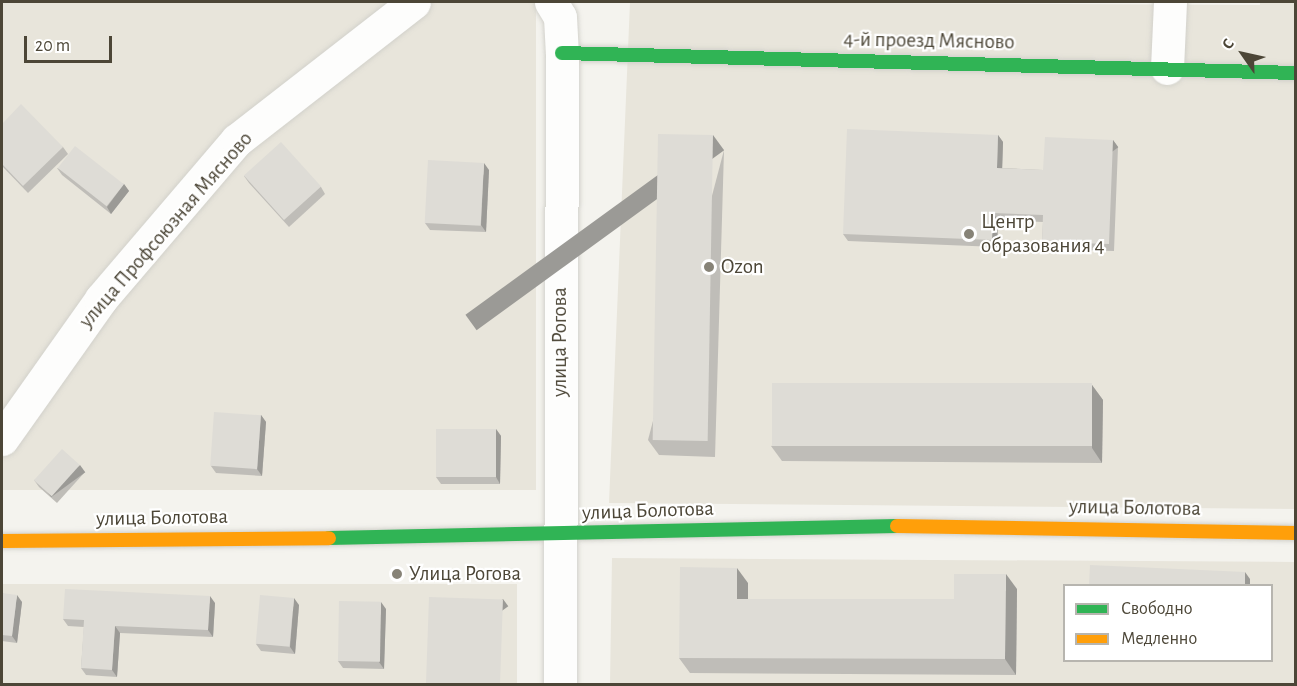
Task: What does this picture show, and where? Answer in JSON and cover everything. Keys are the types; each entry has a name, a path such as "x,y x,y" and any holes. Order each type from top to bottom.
{"street":[{"name":"улица Профсоюзная Мясново","path":"2,439 101,299 237,140 414,2"},
{"name":"улица Рогова","path":"551,2 560,17 562,53 558,536 560,684"},
{"path":"1167,68 1170,2"},
{"name":"4-й проезд Мясново","path":"562,53 1296,73"},
{"name":"улица Болотова","path":"2,541 558,536 784,527 958,526 1296,533"}],"shaded area":[{"path":"2,2 536,2 536,490 2,490"},
{"path":"630,2 1260,5 1260,2 1295,2 1295,509 609,503"},
{"path":"612,558 1295,562 1295,684 610,684"},
{"path":"2,584 517,584 517,684 2,684"}],"building":[{"path":"21,104 63,147 23,186 2,164 2,124"},
{"path":"847,129 998,135 997,168 1043,170 1045,137 1113,140 1109,244 1042,242 1043,215 993,213 992,240 843,234"},
{"path":"658,134 713,135 708,441 653,440"},
{"path":"281,142 321,187 284,220 244,175"},
{"path":"75,146 124,184 107,206 58,168"},
{"path":"428,160 484,163 481,226 425,223"},
{"path":"772,383 1092,383 1092,446 772,446"},
{"path":"214,412 261,415 257,469 210,466"},
{"path":"436,429 496,429 496,477 436,477"},
{"path":"62,449 80,465 52,496 34,480"},
{"path":"1090,565 1245,572 1245,584 1089,584"},
{"path":"680,567 737,568 737,599 954,599 954,574 1006,574 1005,659 679,658"},
{"path":"65,589 210,596 208,630 115,626 112,670 81,668 84,620 63,619"},
{"path":"2,593 17,595 12,636 2,635"},
{"path":"260,595 294,598 290,647 256,644"},
{"path":"429,597 503,600 500,684 426,684"},
{"path":"339,601 381,602 380,662 338,661"}],"traffic: fast":[{"path":"562,53 1296,73"},
{"path":"329,538 897,526"}],"traffic: slow":[{"path":"897,526 1296,533"},
{"path":"2,541 329,538"}],"place":[{"name":"Центр образования 4","path":"969,234"},
{"name":"Ozon","path":"709,267"},
{"name":"Улица Рогова","path":"397,574"}]}
